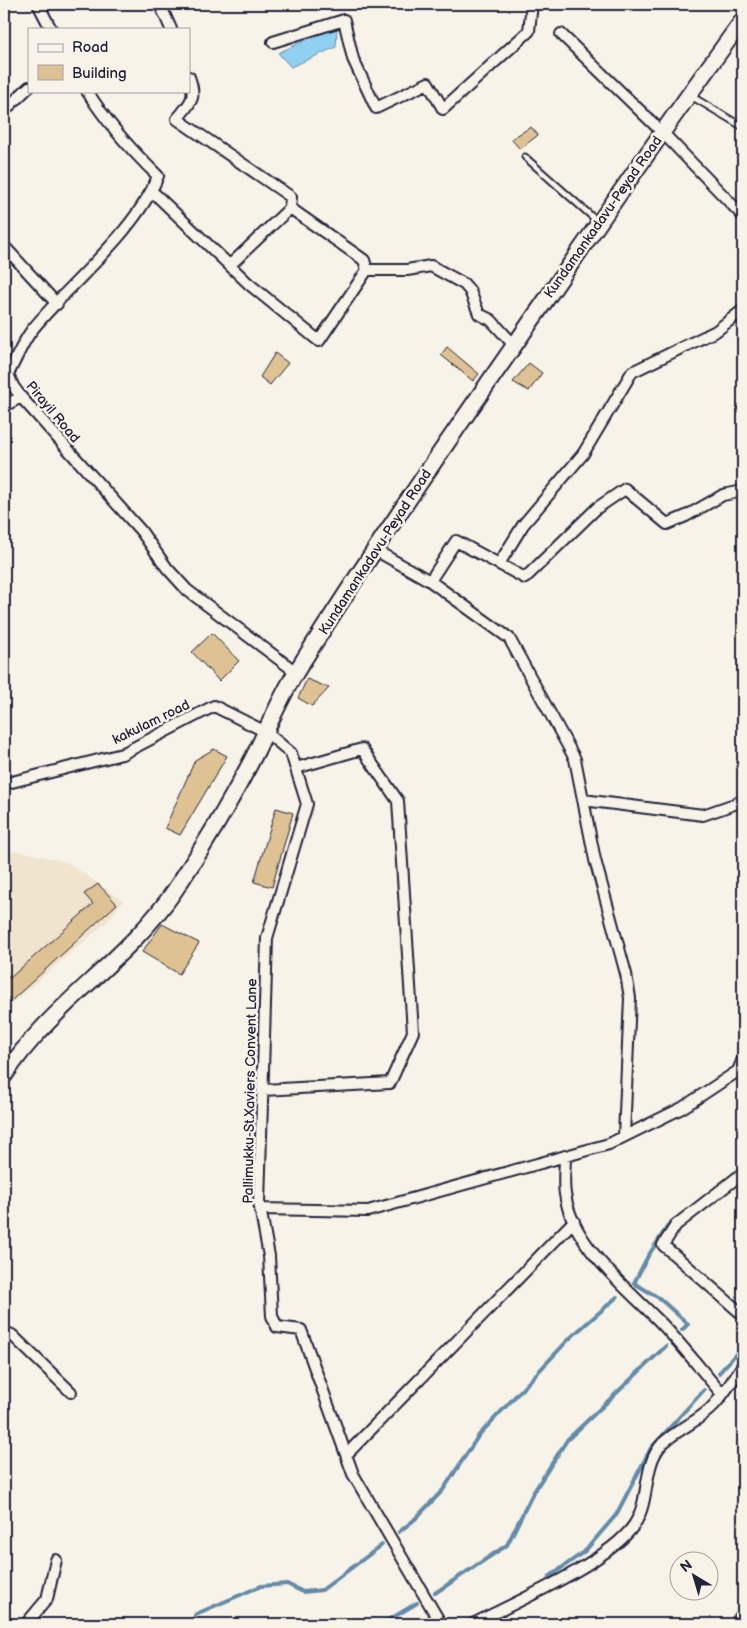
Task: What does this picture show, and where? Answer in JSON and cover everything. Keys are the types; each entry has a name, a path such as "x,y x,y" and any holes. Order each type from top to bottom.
{"main road":[{"name":"Kundamankadavu-Peyad Road","path":"4,1076 37,1030 134,941 172,895 202,849 266,732 296,672 375,550 514,345 662,132 743,20"}],"street":[{"path":"38,4 51,28"},
{"path":"160,4 171,28"},
{"path":"274,42 344,20 353,59 376,108 428,83 443,109 529,31 532,4"},
{"path":"561,34 662,132 743,216"},
{"path":"190,80 194,93 192,100 177,119 291,197 290,208 230,265"},
{"path":"4,111 28,88"},
{"name":"Pirayil Road","path":"88,92 127,146 158,176 150,196 32,331 6,371 21,397 141,530 167,568 187,590 296,672"},
{"path":"150,196 155,194 230,265 319,341 367,270"},
{"path":"290,208 364,260 367,270"},
{"path":"4,246 57,304"},
{"path":"367,270 407,270 431,266 464,284 470,292 479,314 491,320 514,345"},
{"path":"499,564 523,525 584,454 632,372 716,331 743,310"},
{"path":"4,406 21,397"},
{"path":"430,581 456,542 525,578 597,508 625,489 667,524 686,516 723,495 743,491"},
{"path":"375,550 430,581 509,638 575,759 595,860 626,974 630,998 624,1136"},
{"name":"kakulam road","path":"4,784 122,754 214,706 266,732"},
{"name":"Pallimukku-St.Xaviers Convent Lane","path":"266,732 291,753 307,804 267,938 260,1209 269,1256 272,1316 277,1327 301,1330 353,1474 441,1624"},
{"path":"263,1090 390,1083 413,1032 398,801 362,749 296,768"},
{"path":"583,800 703,815 743,801"},
{"path":"260,1209 368,1211 609,1144 682,1108 738,1071 743,1059"},
{"path":"565,1156 565,1195 574,1221 586,1245 626,1291 663,1325 722,1394"},
{"path":"743,1173 676,1225 663,1245 743,1315"},
{"path":"346,1456 574,1221"},
{"path":"4,1332 12,1335 71,1392"},
{"path":"473,1624 563,1578 599,1557 616,1543 634,1525 648,1488 647,1476 653,1458 662,1444 713,1406 743,1365"},
{"path":"26,1624 47,1599 56,1560"},
{"path":"735,1624 743,1613"}],"lane":[{"path":"689,94 743,127"},
{"path":"524,157 599,223"}],"shaded area":[{"path":"19,851 67,862 123,901 107,922 7,1007 4,1012 4,853"}],"water":[{"path":"337,26 336,47 291,67 278,53"}],"building":[{"path":"531,127 538,135 520,149 511,139"},
{"path":"447,347 479,374 473,381 441,355"},
{"path":"275,353 288,363 270,385 260,377"},
{"path":"529,363 542,373 529,391 513,382"},
{"path":"212,633 239,661 219,681 192,652"},
{"path":"307,679 329,688 312,706 298,698"},
{"path":"214,749 227,756 180,835 165,828 195,760"},
{"path":"276,808 293,813 272,887 254,882"},
{"path":"98,884 117,904 11,1001 4,993 4,973 10,978 93,904 84,894"},
{"path":"162,924 199,943 179,974 142,952"}],"waterway":[{"path":"732,1176 743,1165"},
{"path":"675,1219 669,1224 648,1256 634,1283 659,1298 688,1324 682,1330"},
{"path":"399,1532 414,1520 443,1490 479,1435 570,1338 617,1297"},
{"path":"435,1593 507,1545 533,1493 567,1440 666,1346"},
{"path":"719,1373 743,1346"},
{"path":"549,1577 585,1551 616,1515 651,1448 704,1390"},
{"path":"191,1624 196,1614 261,1586 287,1584 303,1592 322,1590 382,1545"},
{"path":"382,1624 417,1603"}]}
